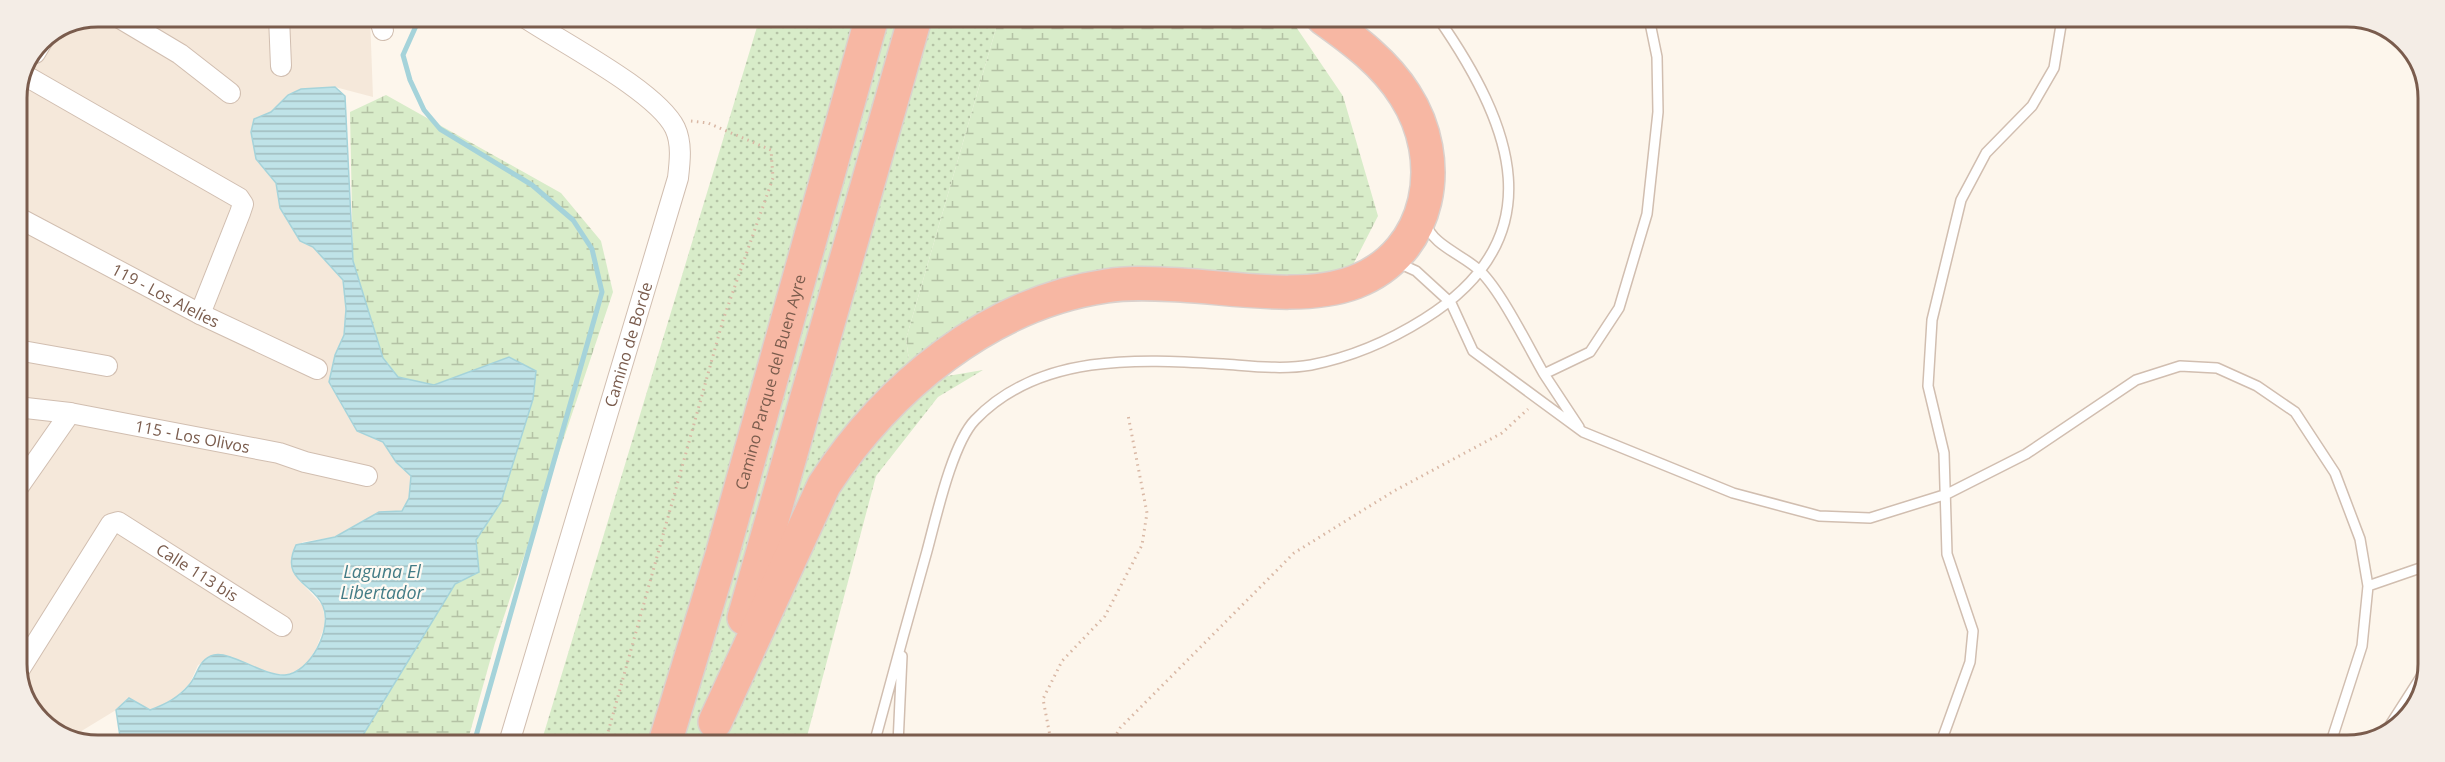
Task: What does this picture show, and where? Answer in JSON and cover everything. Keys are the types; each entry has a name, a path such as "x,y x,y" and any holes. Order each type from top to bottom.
{"highway":[{"name":"Camino Parque del Buen Ayre","path":"667,735 722,555 869,27"},
{"path":"712,733 912,27"},
{"path":"712,733 824,484 848,450 880,412 912,382 954,349 1020,312 1088,289 1151,284 1311,291 1354,282 1395,257 1413,236 1423,209 1427,178 1425,142 1412,106 1377,61 1334,27"}],"street":[{"path":"136,27 180,54 230,93"},
{"path":"279,27 281,66"},
{"path":"524,27 640,91 667,115 676,129"},
{"path":"30,78 239,198 243,204 240,213 200,314"},
{"name":"Camino de Borde","path":"511,735 678,178 680,145 676,129"},
{"name":"119 - Los Alelíes","path":"27,224 200,314 317,369"},
{"path":"27,352 107,366"},
{"name":"115 - Los Olivos","path":"27,408 70,413 279,453 305,462 367,476"},
{"path":"27,475 70,413"},
{"name":"Calle 113 bis","path":"27,658 111,524 118,522 127,525 282,626"}],"lane":[{"path":"876,735 942,495 958,449 972,422 1004,395 1037,377 1068,368 1119,362 1161,361 1272,368 1309,365 1348,356 1393,339 1451,303 1481,272 1504,225 1509,174 1503,139 1478,81 1444,27"},
{"path":"1544,374 1590,352 1618,308 1644,225 1658,112 1657,57 1651,27"},
{"path":"1944,735 1970,662 1973,631 1947,554 1944,453 1928,386 1932,320 1961,200 1986,153 2032,106 2054,68 2061,27"},
{"path":"1423,209 1428,229 1481,272 1583,432"},
{"path":"1381,267 1405,266 1416,271 1451,303 1473,351 1583,432 1733,493 1819,516 1870,518 1947,494 2026,454 2136,380 2180,366 2217,368 2257,386 2295,412 2335,473 2360,539 2367,586 2362,646 2334,735"},
{"path":"2367,586 2418,569"},
{"path":"898,735 902,641"},
{"path":"2398,713 2414,687"}],"path":[{"path":"607,735 723,320 773,178 771,150 708,123 691,121 676,129"},
{"path":"1116,735 1120,728 1294,553 1394,491 1502,433 1539,399"},
{"path":"1050,735 1043,699 1062,661 1104,616 1142,545 1147,513 1128,415"}],"shaded area":[{"path":"370,27 373,97 335,87 301,89 288,95 271,112 254,119 256,159 276,183 280,208 300,241 313,247 343,280 346,309 344,335 335,355 357,431 383,442 396,462 412,476 409,498 402,511 379,512 335,537 302,542 298,579 323,606 325,625 316,649 303,669 286,675 270,673 223,655 198,665 190,683 171,702 150,710 128,698 116,710 79,733 62,726 36,700 29,683 27,669 27,98 32,71 39,58 58,39 84,28"}],"green space":[{"path":"757,27 996,27 906,339 912,382 983,370 938,397 876,476 807,735 543,735"},
{"path":"996,27 1296,27 1343,96 1378,216 1342,286 1107,285 912,382 906,339"},
{"path":"386,95 561,193 601,241 613,292 495,643 469,735 363,735 455,583 479,572 476,540 501,502 533,399 536,371 509,357 434,385 398,377 383,358 353,261 350,112"}],"water":[{"name":"Laguna El Libertador","path":"335,87 345,96 353,261 383,358 398,377 434,385 509,357 536,371 533,399 501,502 476,540 479,572 455,584 363,735 120,735 116,710 129,698 150,710 171,700 189,685 201,664 214,655 229,657 276,674 285,675 303,667 311,658 322,637 325,615 319,598 295,574 292,557 296,545 335,537 379,512 402,511 409,498 411,476 396,462 383,442 357,431 329,382 335,355 344,335 346,309 343,280 313,247 300,241 280,208 276,183 256,159 251,132 254,119 271,112 288,95 301,89"}],"waterway":[{"path":"416,27 403,55 410,80 424,110 440,129 532,185 573,220 592,249 602,292 476,735"}]}
